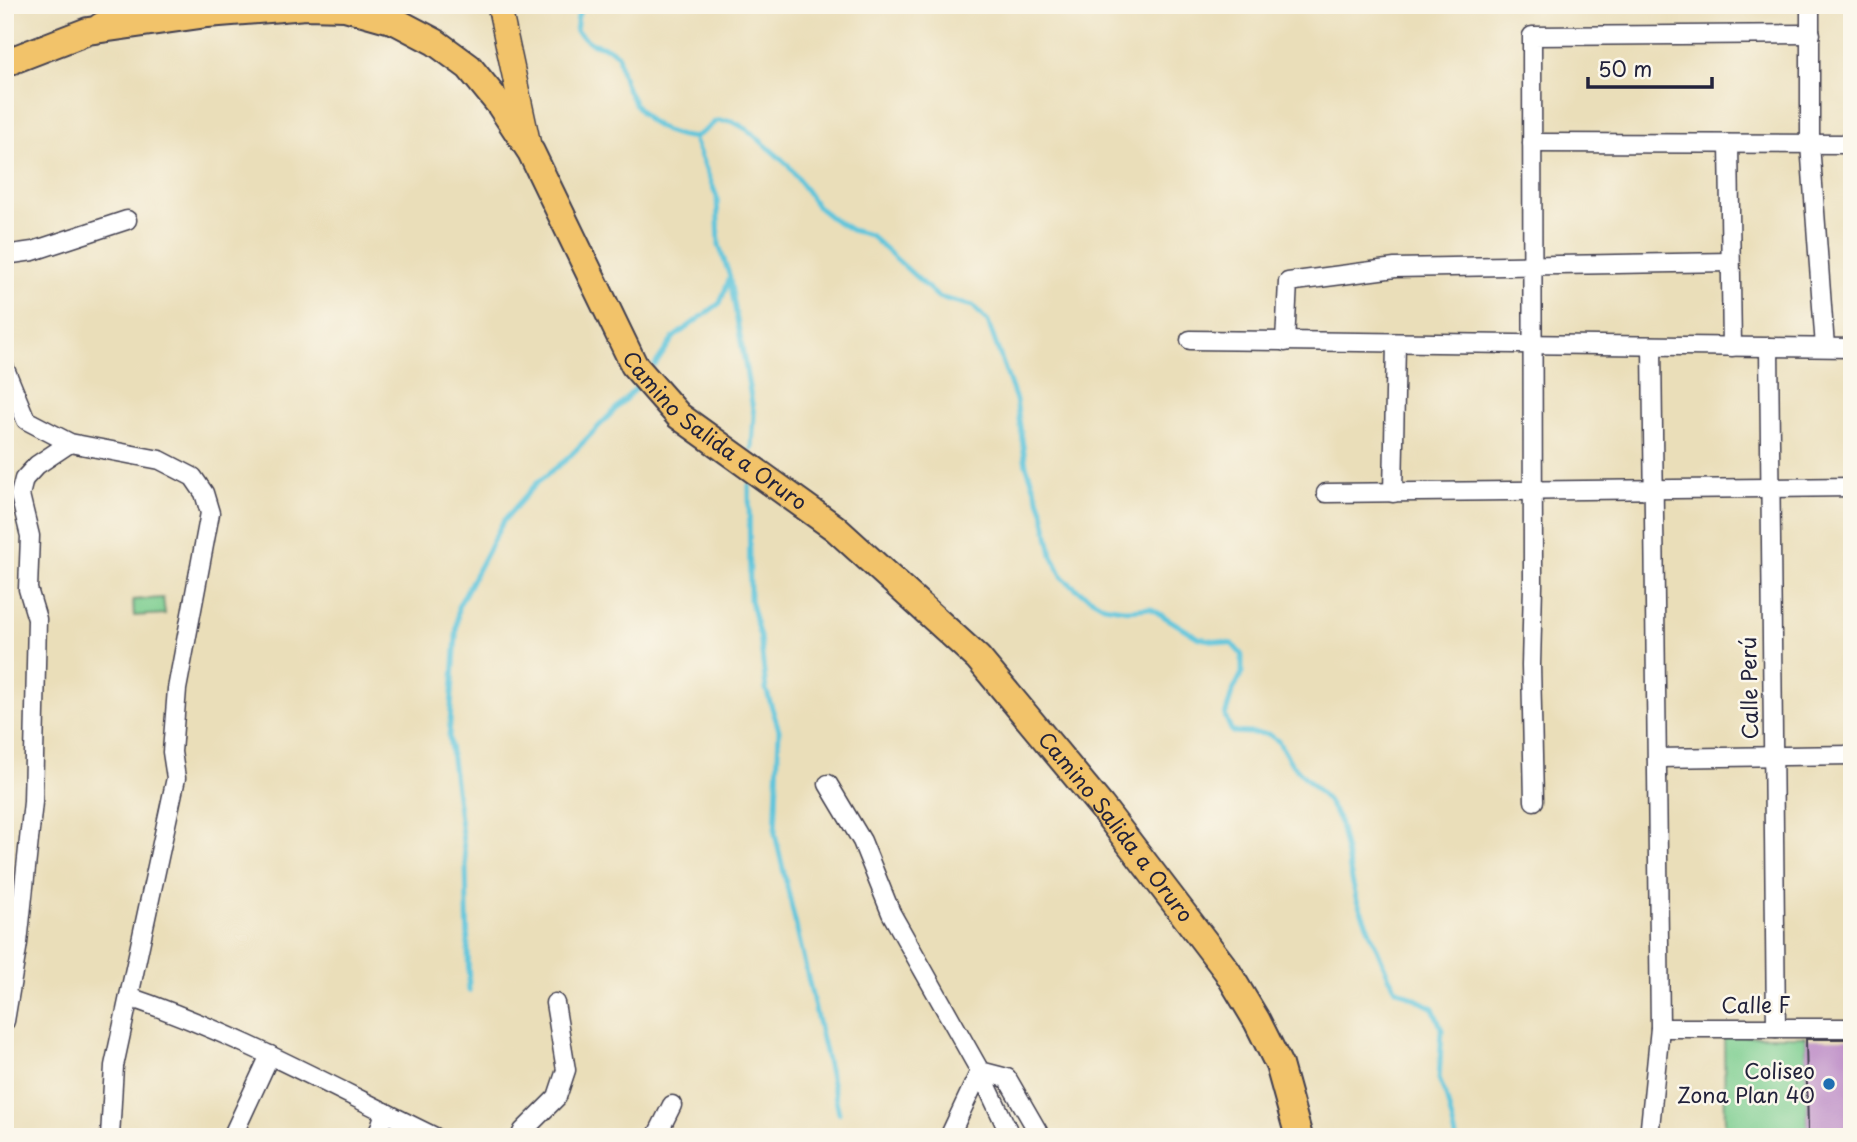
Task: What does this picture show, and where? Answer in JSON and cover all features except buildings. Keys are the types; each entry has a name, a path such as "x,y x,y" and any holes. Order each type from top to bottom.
{"highway":[{"name":"Camino Salida a Oruro","path":"5,63 88,31 207,14 306,6 345,7 395,21 435,41 469,67 500,105 531,152 634,365 679,416 835,528 978,658 1101,806 1227,971 1279,1065 1299,1137"}],"main road":[{"path":"88,31 141,5"},
{"path":"499,5 531,152"}],"street":[{"path":"1810,5 1810,144 1825,347"},
{"path":"1534,801 1531,666 1532,36 1811,34"},
{"path":"1532,143 1852,144"},
{"path":"1729,144 1732,346"},
{"path":"5,255 33,251 127,220"},
{"path":"1286,342 1288,282 1395,268 1731,262"},
{"path":"1190,340 1852,348"},
{"path":"1393,493 1396,343"},
{"path":"1650,1127 1660,1028 1652,346"},
{"name":"Calle Perú","path":"1769,347 1776,1028"},
{"path":"5,369 26,420 70,443 160,460 193,477 204,493 210,513 177,689 173,752 176,778 114,1066 110,1137"},
{"path":"5,1021 18,943 33,802 37,619 28,589 30,536 20,495 24,479 37,465 70,443"},
{"path":"1325,493 1852,487"},
{"path":"1657,758 1852,755"},
{"path":"828,784 862,841 891,913 980,1071 1011,1137"},
{"path":"129,998 162,1009 270,1055 435,1137"},
{"path":"520,1137 557,1097 566,1070 555,1003"},
{"name":"Calle F","path":"1660,1028 1852,1028"},
{"path":"232,1137 270,1055"},
{"path":"949,1137 980,1071"},
{"path":"980,1071 1007,1078 1041,1137"},
{"path":"656,1137 672,1105"},
{"path":"377,1137 385,1112"}],"green space":[{"path":"163,598 165,614 134,616 133,600"},
{"path":"1724,1036 1806,1036 1808,1132 1725,1135"}],"waterway":[{"path":"583,5 576,31 591,43 608,48 618,55 627,89 646,118 666,131 690,137 700,134 716,121 732,121 748,130 788,165 817,206 830,217 851,230 870,235 938,297 973,306 988,322 1016,400 1026,465 1043,511 1052,555 1063,578 1104,606 1129,610 1150,608 1199,638 1232,644 1242,655 1242,673 1225,716 1232,732 1268,734 1278,741 1291,763 1327,800 1339,820 1356,898 1388,975 1396,989 1433,1008 1442,1030 1439,1079 1456,1137"},
{"path":"655,365 674,337 720,303 730,277 719,245 717,197 693,137"},
{"path":"730,280 754,415 752,449"},
{"path":"469,991 466,864 449,737 458,607 504,520 537,483 567,459 639,385"},
{"path":"749,485 750,600 760,637 766,689 779,730 775,834 839,1113"}],"place":[{"name":"Coliseo Zona Plan 40","path":"1829,1084"}]}
